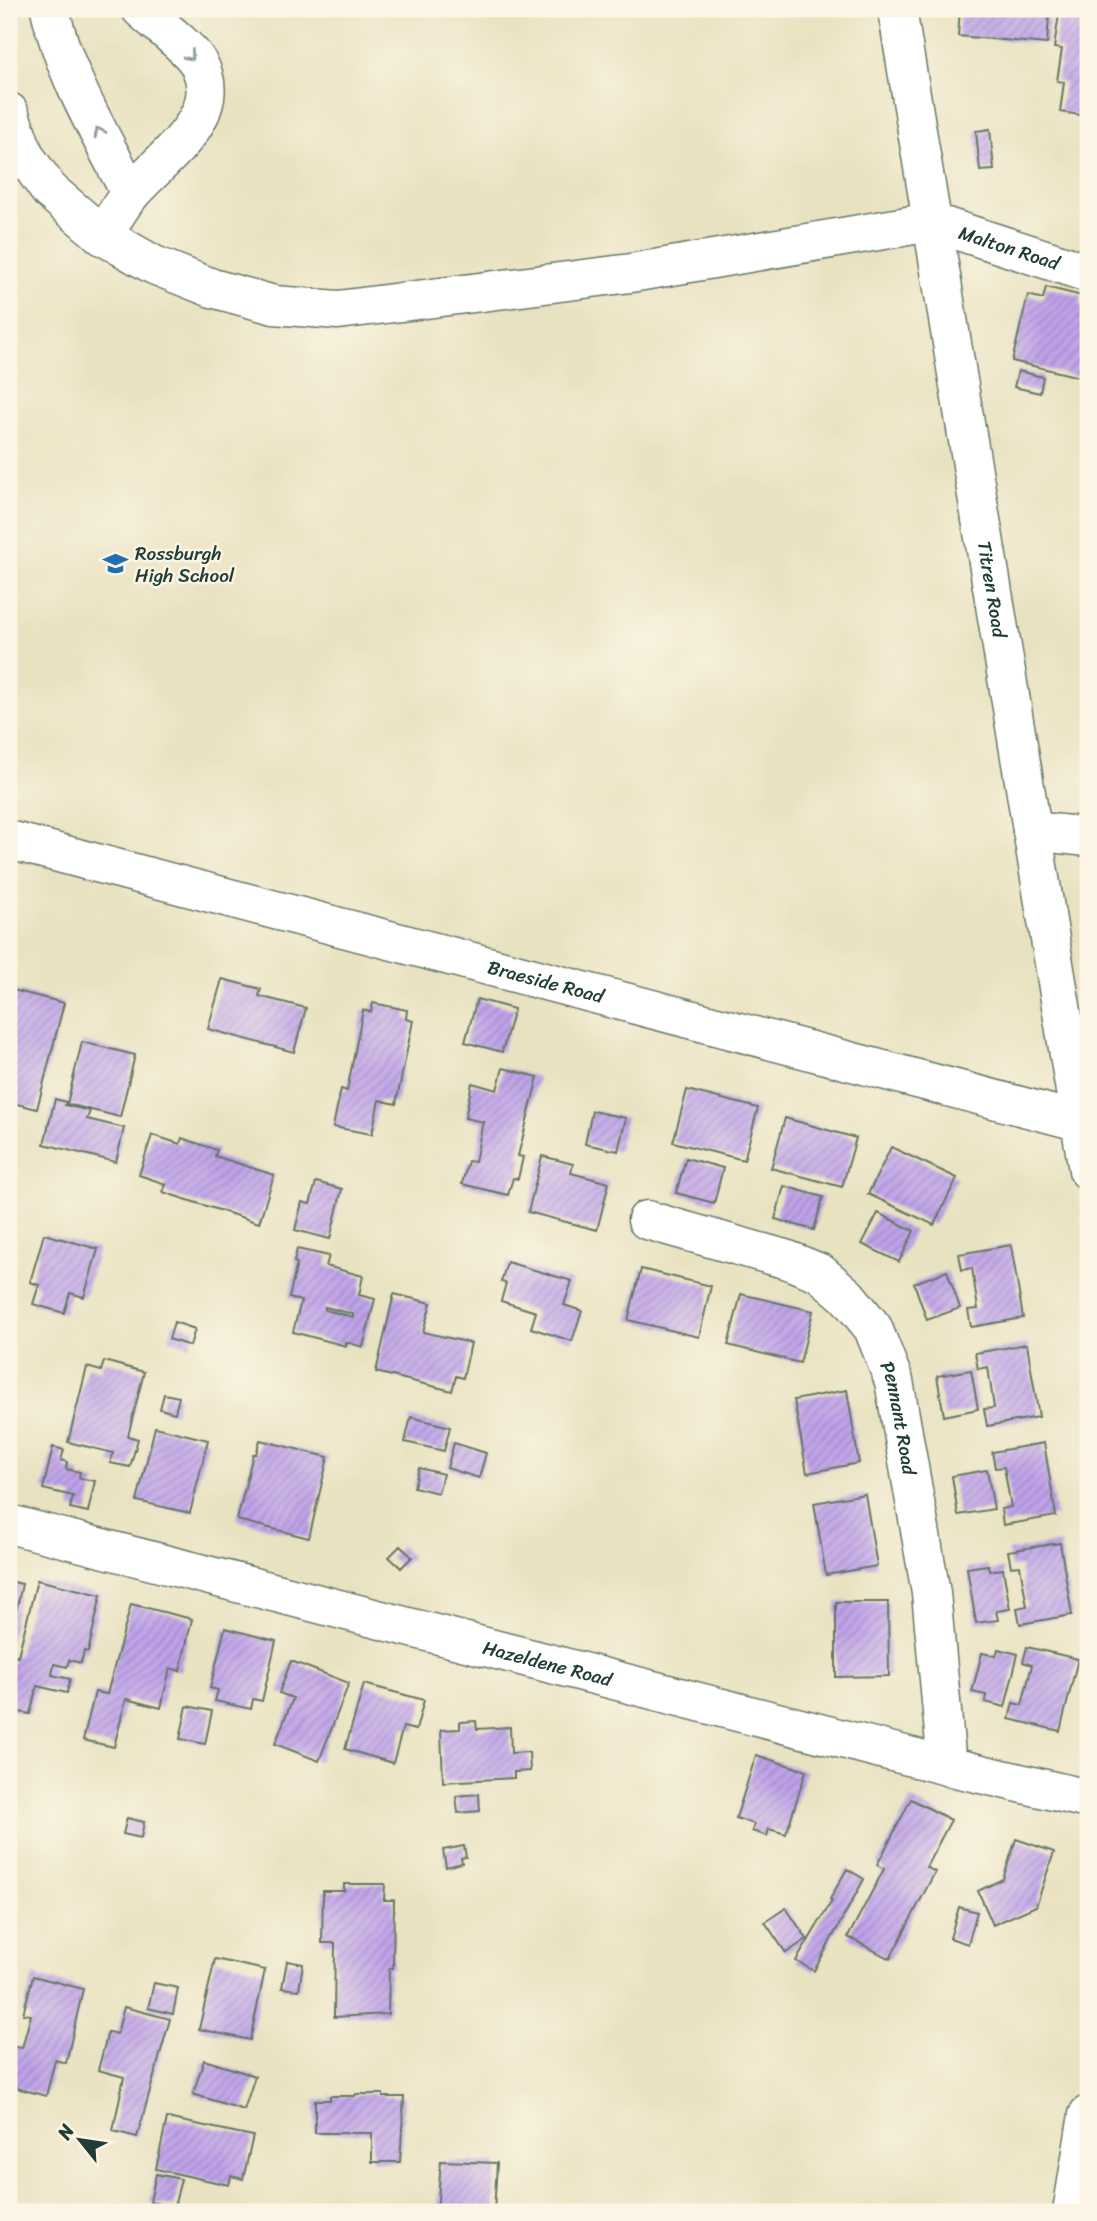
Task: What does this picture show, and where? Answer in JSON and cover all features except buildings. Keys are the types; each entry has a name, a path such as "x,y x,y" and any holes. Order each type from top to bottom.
{"street":[{"path":"50,9 55,34 71,76 130,193"},
{"path":"103,236 130,193 182,142 200,116 204,97 204,79 196,60 141,9"},
{"name":"Titren Road","path":"897,9 1088,1170"},
{"path":"9,112 25,156 49,190 103,236 155,265 212,288 274,304 338,310 632,273 931,222"},
{"name":"Malton Road","path":"931,222 1088,273"},
{"path":"1032,831 1088,837"},
{"name":"Braeside Road","path":"19,838 1081,1122"},
{"name":"Pennant Road","path":"647,1220 788,1260 820,1273 847,1296 873,1328 894,1381 931,1593 947,1766"},
{"name":"Hazeldene Road","path":"9,1524 947,1766 1088,1799"},
{"path":"1072,2212 1088,2115"}],"place":[{"name":"Rossburgh High School","path":"115,564"}]}
